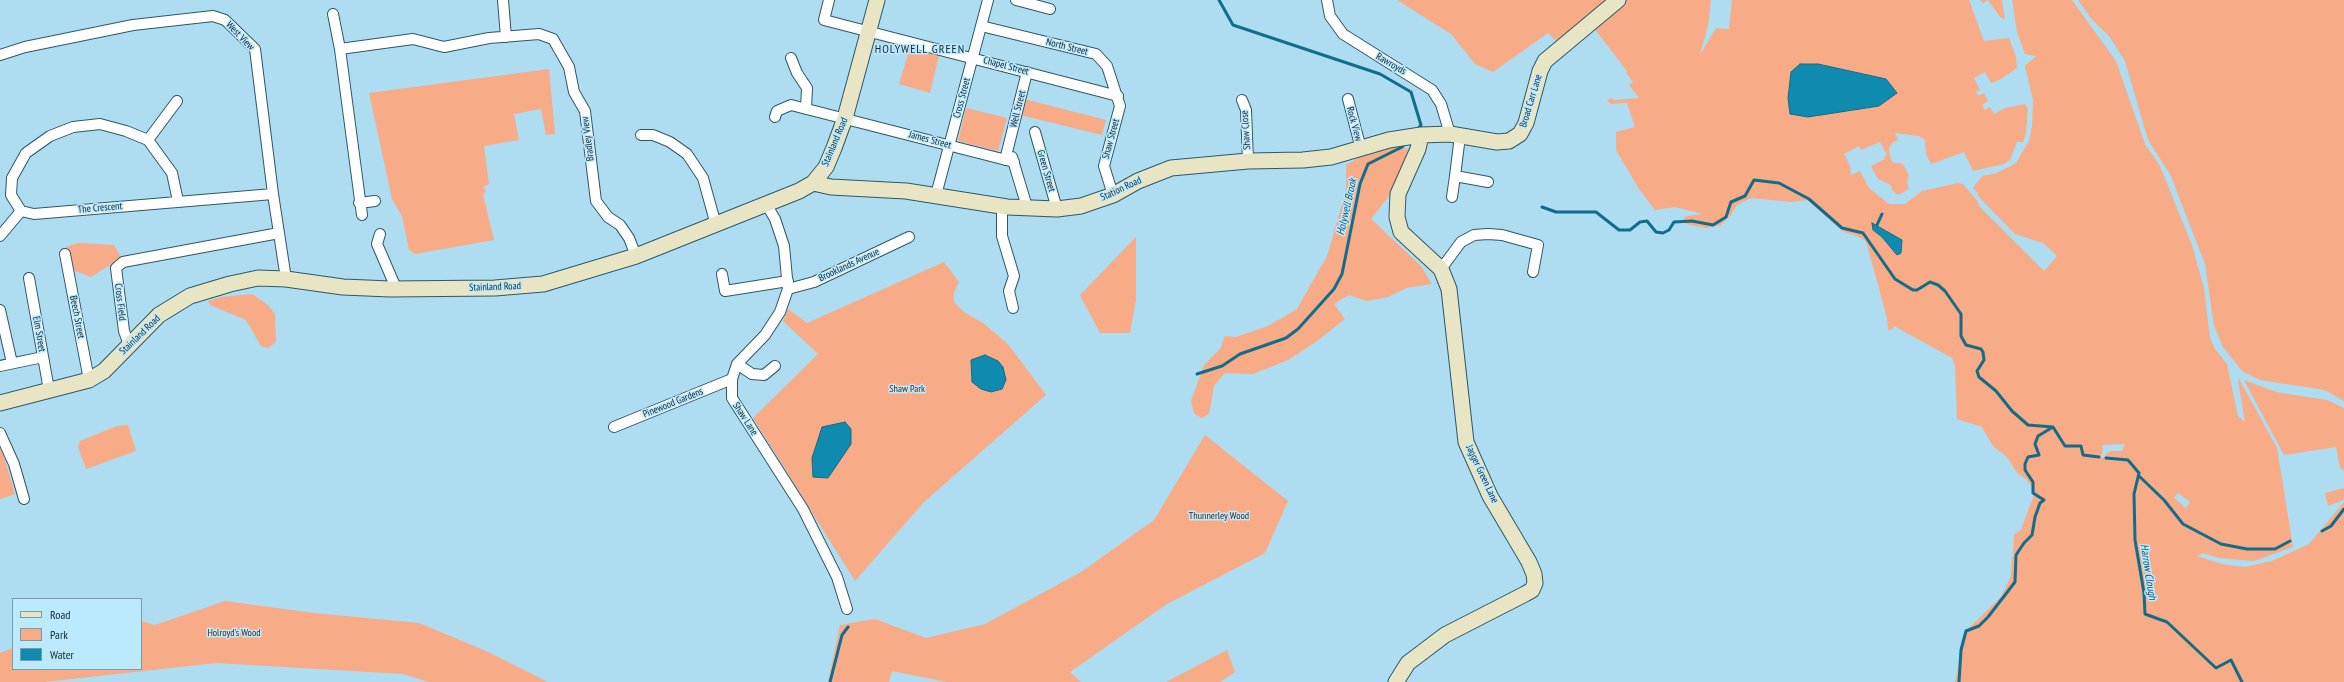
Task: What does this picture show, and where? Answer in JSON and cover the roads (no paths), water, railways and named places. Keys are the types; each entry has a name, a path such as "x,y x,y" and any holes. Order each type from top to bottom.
{"street":[{"path":"503,0 506,37"},
{"name":"Chapel Street","path":"829,0 824,20 1027,72 1119,101"},
{"name":"Stainland Road","path":"0,403 89,380 104,371 159,315 190,296 258,278 286,279 343,288 495,288 543,284 636,256 716,226 799,191 813,183 826,167 845,118 870,31 877,0"},
{"name":"Cross Street","path":"936,195 988,0"},
{"path":"1016,0 1050,9"},
{"name":"Rawroyds","path":"1327,0 1330,16 1343,34 1432,90 1441,104 1455,135"},
{"name":"Broad Carr Lane","path":"1403,138 1420,135 1455,135 1497,142 1509,141 1518,136 1526,123 1540,71 1545,61 1618,0"},
{"path":"333,14 340,49 359,203 362,215"},
{"name":"West View","path":"0,55 25,47 133,25 213,16 225,20 255,49 273,194 286,279"},
{"name":"North Street","path":"981,26 1096,54 1107,66 1119,101"},
{"name":"Bradley View","path":"340,49 414,39 444,47 506,37 539,34 553,39 569,67 574,92 585,111 596,201 608,217 620,226 629,238 636,256"},
{"path":"791,58 797,73 807,88 806,108"},
{"name":"Well Street","path":"1009,161 1009,145 1027,72"},
{"name":"Rock View","path":"1348,99 1360,149"},
{"name":"Shaw Close","path":"1242,100 1246,110 1248,161"},
{"path":"148,140 177,101"},
{"name":"Shaw Street","path":"1113,195 1104,166 1119,101"},
{"name":"James Street","path":"775,117 777,111 792,105 1009,161"},
{"path":"0,236 21,211 11,195 12,178 26,153 50,136 73,126 100,124 126,131 148,140 172,173 178,201"},
{"name":"Green Street","path":"1035,132 1057,209"},
{"path":"641,134 653,135 670,142 687,154 702,178 716,226"},
{"name":"Jagger Green Lane","path":"1396,682 1408,663 1445,635 1532,590 1535,583 1534,574 1529,562 1490,496 1466,442 1449,289 1441,269 1401,232 1397,217 1398,194 1418,149 1420,135"},
{"path":"1452,197 1455,176 1455,135"},
{"name":"Station Road","path":"813,183 831,187 906,191 1002,206 1057,209 1080,206 1113,195 1138,181 1171,168 1198,164 1303,160 1331,157 1403,138"},
{"path":"1009,161 1027,208"},
{"path":"1455,176 1488,182"},
{"name":"The Crescent","path":"21,211 34,214 273,194"},
{"path":"359,203 375,201"},
{"name":"Shaw Lane","path":"766,204 775,219 784,246 788,285 780,312 773,324 765,335 737,364 732,379 732,398 803,509 837,577 847,609"},
{"path":"1002,206 1002,236 1014,276 1009,291 1013,308"},
{"name":"Cross Field","path":"129,345 124,331 116,268 123,262 279,233"},
{"path":"380,234 377,244 396,288"},
{"path":"1441,269 1461,242 1474,236 1488,234 1502,235 1538,245 1533,272"},
{"name":"Brooklands Avenue","path":"722,274 726,291 814,282 909,237"},
{"name":"Beech Street","path":"65,254 89,380"},
{"name":"Elm Street","path":"29,278 49,390"},
{"path":"0,310 12,363"},
{"path":"0,366 43,357"},
{"path":"737,364 752,374 764,374 775,366"},
{"name":"Pinewood Gardens","path":"614,427 732,379"},
{"path":"0,433 14,464 24,499"}],"water":[{"path":"1800,64 1818,64 1886,79 1897,93 1879,106 1808,117 1790,114 1788,98 1791,72"},
{"path":"1872,223 1902,240 1901,253 1897,255 1882,237 1873,230"},
{"path":"985,355 998,361 1003,367 1006,380 1002,389 991,392 981,389 972,382 971,360"},
{"path":"845,422 851,429 851,444 828,478 813,477 812,458 822,427"}],"waterway":[{"name":"Holywell Brook","path":"1219,0 1233,25 1380,74 1411,92 1421,125 1417,130"},
{"name":"Holywell Brook","path":"1197,374 1222,366 1240,354 1286,338 1298,329 1334,289 1342,274 1360,184 1368,164 1402,147 1406,143"},
{"path":"1542,207 1556,212 1596,212 1619,230 1630,230 1640,222 1647,221 1656,232 1663,233 1669,230 1674,222 1692,221 1713,225 1726,217 1731,202 1745,196 1754,180 1779,183 1809,199 1842,228 1863,233 1895,279 1913,290 1917,290 1930,282 1938,285 1945,291 1961,314 1961,336 1966,345 1981,349 1983,352 1984,360 1977,371 1979,377 1996,391 2012,411 2028,425 2053,427 2065,446 2081,446 2083,455 2099,457"},
{"path":"1877,225 1882,214"},
{"path":"1959,682 1961,650 1966,631 1979,626 1988,617 2015,582 2016,555 2024,543 2032,535 2035,517 2040,503 2044,500 2033,493 2033,482 2025,470 2025,464 2028,457 2039,455 2035,444 2038,436 2053,427"},
{"name":"Harrow Clough","path":"2106,458 2128,460 2139,473 2134,494 2135,540 2144,593 2145,614 2167,622 2216,668 2231,660 2242,682"},
{"path":"2139,476 2164,500 2183,524 2221,544 2247,549 2275,549 2290,541"},
{"path":"2322,531 2331,526 2344,509"},
{"name":"Holywell Brook","path":"830,682 842,635 848,627"}],"district":[{"name":"HOLYWELL GREEN","path":"920,50"}],"park label":[{"name":"Shaw Park","path":"907,389"},
{"name":"Thunnerley Wood","path":"1219,516"},
{"name":"Holroyd's Wood","path":"234,633"}]}
